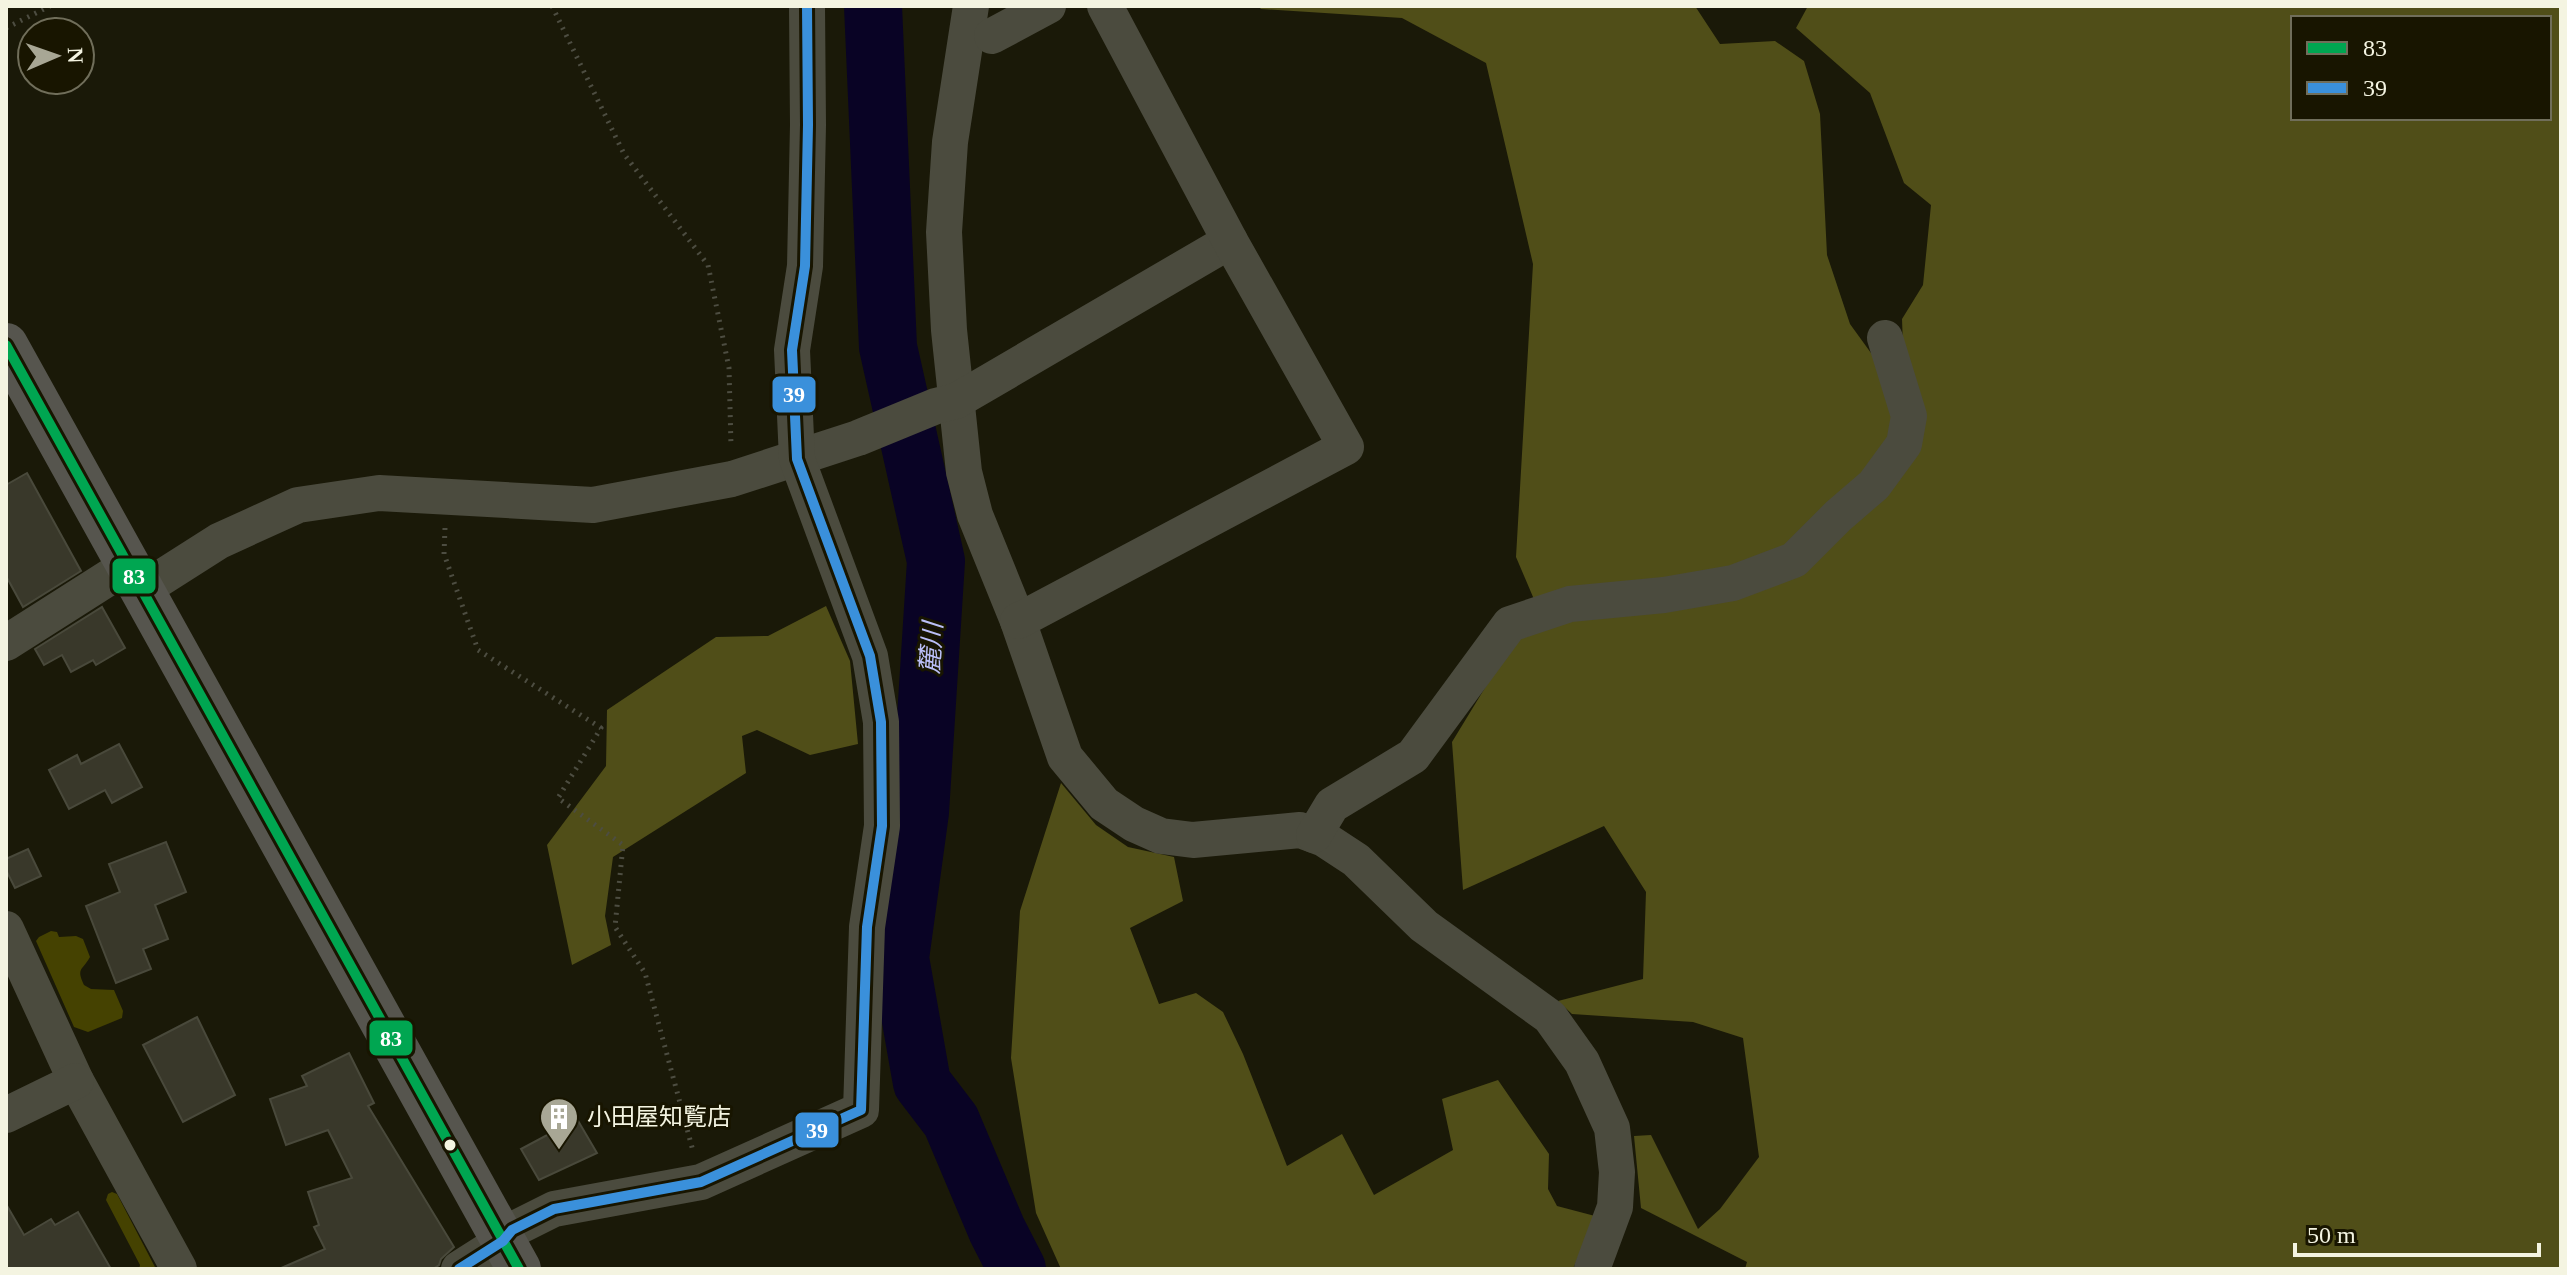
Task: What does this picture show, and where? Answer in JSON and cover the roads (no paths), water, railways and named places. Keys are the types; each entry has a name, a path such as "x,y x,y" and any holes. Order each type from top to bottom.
{"main road":[{"path":"6,345 511,1255"}],"street":[{"path":"459,1269 511,1255 512,1230 554,1209 701,1182 861,1110 867,927 882,826 881,722 870,656 797,459 792,350 805,266 807,6"},
{"path":"971,6 950,142 944,232 946,404 975,515 1018,621 1065,757 1104,804 1134,824 1161,836 1193,840 1300,830 1324,839 1356,860 1424,926 1550,1017 1582,1062 1612,1128 1617,1172 1615,1207 1592,1269"},
{"path":"992,36 1048,6"},
{"path":"1018,621 1346,447 1230,241 1105,6"},
{"path":"6,643 135,578 298,505 379,493 593,505 732,479 797,459 946,404 1230,241"},
{"path":"1314,835 1332,805 1413,756 1510,624 1570,604 1664,595 1733,583 1794,560 1874,485 1904,444 1909,416 1885,338"},
{"path":"6,929 76,1081 179,1269"},
{"path":"6,1115 76,1081"}],"waterway":[{"name":"麓川","path":"873,6 888,347 936,561 920,812 900,958 922,1083 951,1121 1017,1269"}],"place":[{"name":"小田屋知覧店","path":"559,1151"}]}
